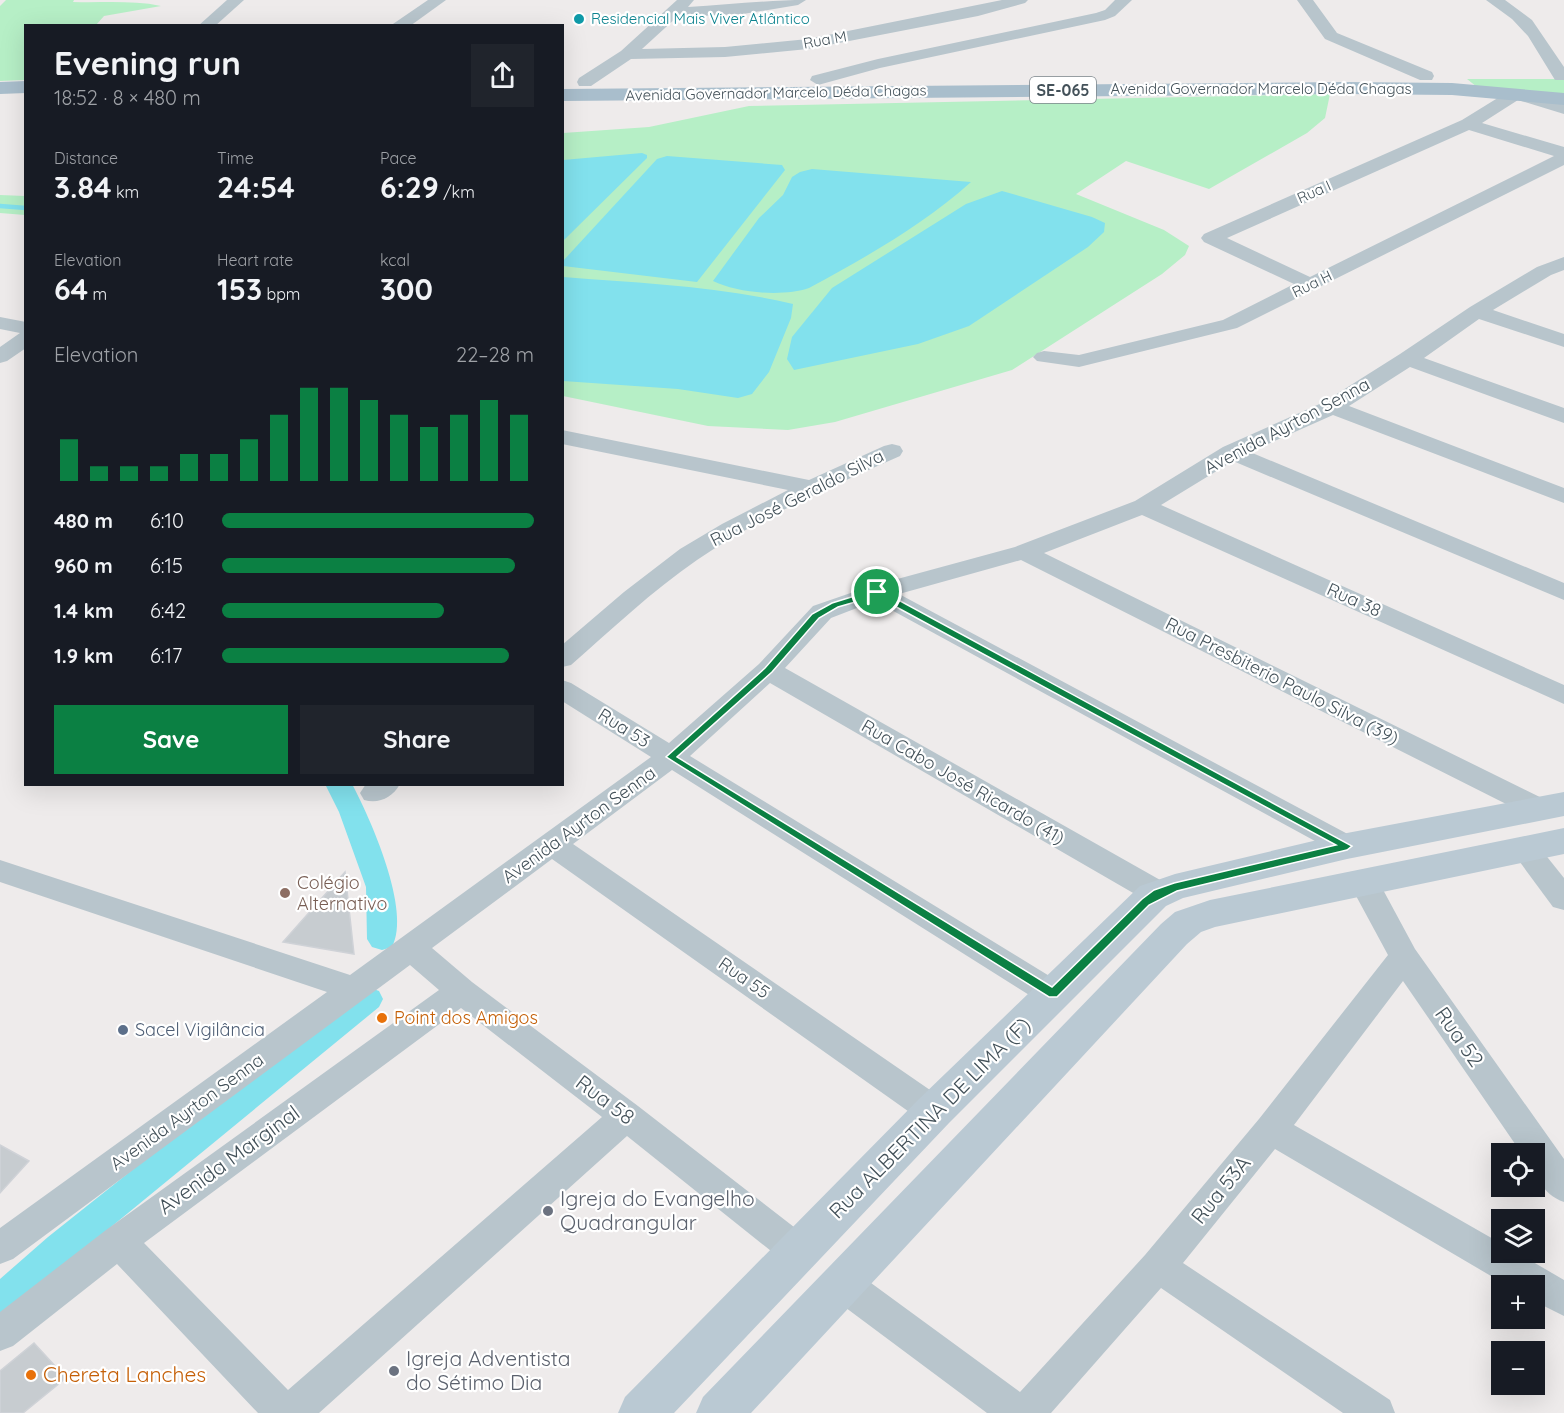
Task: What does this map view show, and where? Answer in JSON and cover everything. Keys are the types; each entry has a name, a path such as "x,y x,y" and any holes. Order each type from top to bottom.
{"main road":[{"name":"Avenida Governador Marcelo Déda Chagas","path":"564,82 585,82 615,73 818,80 1562,76"},
{"path":"0,88 24,87"},
{"name":"Avenida Governador Marcelo Déda Chagas","path":"564,95 1343,88 1452,89 1564,99"},
{"path":"0,101 24,101"}],"street":[{"path":"207,24 236,0"},
{"path":"386,24 420,0"},
{"path":"401,24 438,0"},
{"path":"615,73 627,54 680,6 743,9 798,0"},
{"name":"Rua M","path":"627,54 725,52 805,44 1020,0"},
{"path":"818,80 878,64 1094,19 1110,13 1124,0"},
{"path":"1305,0 1331,36 1425,76"},
{"path":"1494,0 1509,9 1536,32 1562,76"},
{"path":"1516,95 1564,108"},
{"name":"Rua I","path":"1310,284 1210,238 1468,124 1516,95"},
{"path":"1468,124 1564,155"},
{"name":"Rua H","path":"1044,357 1079,361 1225,326 1564,155"},
{"name":"Avenida Ayrton Senna","path":"0,1248 671,757 768,670 822,612 877,592 1024,552 1143,506 1231,452 1332,407 1408,359 1477,311 1557,271"},
{"path":"1477,311 1564,341"},
{"path":"0,323 24,328"},
{"path":"0,357 24,339"},
{"path":"1408,359 1564,416"},
{"path":"1332,407 1564,496"},
{"path":"564,438 812,488"},
{"name":"Rua José Geraldo Silva","path":"564,657 624,605 706,544 812,488 892,451"},
{"path":"1231,452 1564,592"},
{"name":"Rua 38","path":"1143,506 1564,695"},
{"name":"Rua Presbiterio Paulo Silva (39)","path":"1024,552 1552,807"},
{"path":"877,592 1355,864"},
{"name":"Rua Cabo José Ricardo (41)","path":"768,670 1158,893"},
{"name":"Rua 53","path":"564,690 1053,994"},
{"name":"Rua ALBERTINA DE LIMA (F)","path":"642,1413 934,1111 1146,902 1158,893 1174,887 1355,864 1552,807"},
{"path":"720,1413 1174,934 1188,922 1355,864 1526,850 1564,841"},
{"name":"Rua 55","path":"553,845 934,1111"},
{"path":"1526,850 1564,899"},
{"name":"Rua 52","path":"1355,864 1404,957 1564,1187"},
{"path":"0,871 355,989"},
{"name":"Rua 58","path":"411,948 461,991 626,1116 799,1252"},
{"name":"Rua 53A","path":"1026,1413 1158,1266 1271,1129 1404,957"},
{"name":"Avenida Marginal","path":"0,1334 119,1241 461,991"},
{"path":"291,1413 626,1116"},
{"path":"1271,1129 1564,1299"},
{"path":"119,1241 284,1413"},
{"path":"1158,1266 1377,1413"},
{"path":"843,1284 1018,1413"}],"green space":[{"path":"6,0 74,0 73,2 128,2 161,6 104,16 97,24 24,24 24,80 0,81 0,6"},
{"path":"1467,79 1564,79 1564,95 1477,87"},
{"path":"1330,94 1325,118 1307,133 1209,189 1126,161 1076,194 1164,230 1189,246 1185,255 1162,274 1012,370 835,422 788,430 708,426 564,396 564,133 649,127 749,106"},
{"path":"0,195 24,196 24,215 0,213"}],"water":[{"path":"642,153 647,155 647,158 564,240 564,160"},
{"path":"667,156 782,165 785,170 697,282 564,266 564,260 657,159"},
{"path":"812,169 971,182 913,227 809,288 774,293 760,292 734,288 713,281 759,218 783,195 792,177"},
{"path":"1002,191 1092,217 1105,223 1104,232 1088,247 969,326 918,344 794,370 787,359 792,337 832,288 966,204"},
{"path":"564,277 678,286 736,293 793,304 791,318 769,372 752,394 738,398 678,389 564,381"}],"building":[{"path":"345,872 354,954 283,942"},
{"path":"0,1145 29,1161 0,1193"},
{"name":"Chereta Lanches","path":"34,1343 66,1378 23,1413 0,1413 0,1371"}],"waterway":[{"path":"0,206 24,208"},
{"path":"339,786 353,812 380,887 382,939"},
{"path":"0,1301 60,1248 368,999"}],"place":[{"name":"Residencial Mais Viver Atlântico","path":"579,19"},
{"name":"Colégio Alternativo","path":"285,893"},
{"name":"Point dos Amigos","path":"382,1018"},
{"name":"Sacel Vigilância","path":"123,1030"},
{"name":"Igreja do Evangelho Quadrangular","path":"548,1211"},
{"name":"Igreja Adventista do Sétimo Dia","path":"394,1371"},
{"name":"Chereta Lanches","path":"31,1375"}],"route":[{"path":"877,592 1347,846 1174,887 1158,893 1146,902 1053,994 671,757 768,670 816,616 835,605 877,592"}]}
